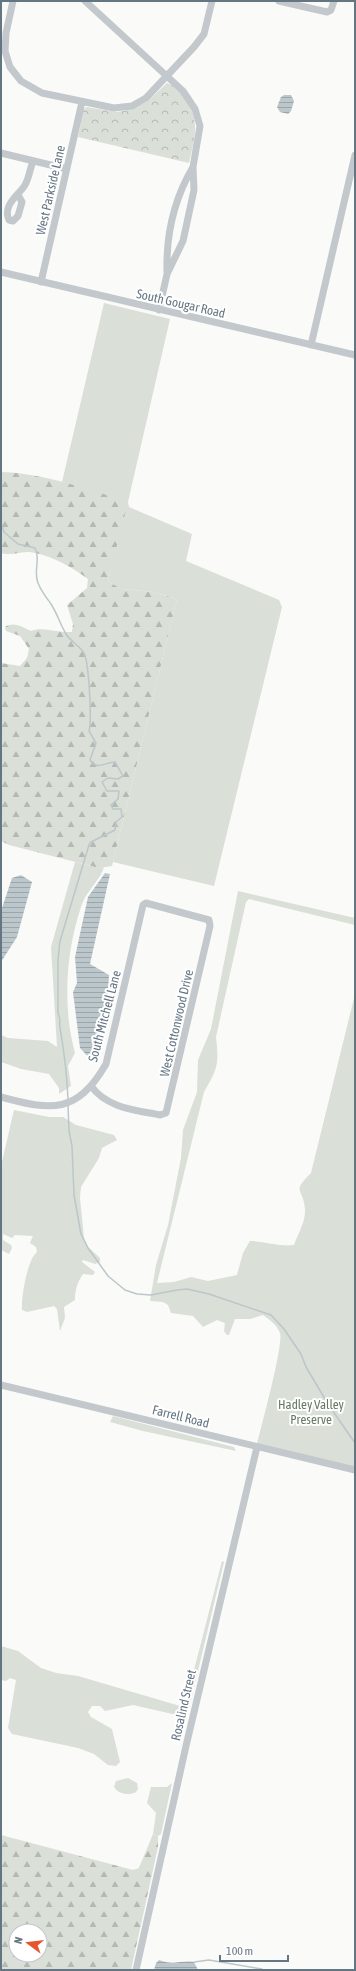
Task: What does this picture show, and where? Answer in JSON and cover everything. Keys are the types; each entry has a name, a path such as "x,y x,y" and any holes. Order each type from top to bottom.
{"street":[{"path":"13,1 5,42 7,59 13,71 21,81 34,89 82,102 114,108 132,106 146,98 200,41 207,26 212,1"},
{"path":"85,1 189,99 198,117 199,137 193,167 194,190 180,250 167,274"},
{"path":"279,1 329,12 334,1"},
{"name":"West Parkside Lane","path":"41,282 82,102"},
{"path":"1,153 67,169"},
{"path":"310,345 355,155"},
{"path":"18,195 27,180 32,161"},
{"path":"159,310 167,274 167,248 177,199 182,186 193,167"},
{"name":"South Gougar Road","path":"1,272 355,355"},
{"name":"South Mitchell Lane","path":"1,1096 32,1105 50,1106 68,1103 80,1097 91,1086 106,1064 143,905 146,902"},
{"name":"West Cottonwood Drive","path":"91,1086 103,1098 120,1107 160,1115 166,1113 210,926 209,920 146,902"},
{"name":"Farrell Road","path":"1,1385 355,1470"},
{"name":"Rosalind Street","path":"136,1970 188,1739 257,1447"}],"green space":[{"path":"167,83 174,87 182,95 193,114 195,122 195,137 189,163 78,137 83,111 86,107 117,112 133,109 148,101"},
{"path":"104,303 170,319 128,502 129,507 192,534 186,561 279,600 282,607 214,886 113,862 177,599 153,592 121,589 108,581 127,502 62,482"},
{"path":"1,473 19,473 51,479 82,487 128,502 108,581 121,589 153,592 177,599 112,866 99,868 9,845 1,841 1,663 20,666 27,658 29,649 20,636 6,631 5,627 8,625 15,625 31,631 45,629 61,632 72,632 73,624 67,605 87,588 88,579 68,566 44,555 29,552 12,554 1,553"},
{"path":"75,862 99,868 104,867 100,876 84,899 72,940 69,959 67,997 68,1016 75,1053 68,1066 71,1086 59,1094 59,1088 49,1074 21,1069 1,1062 1,1035 8,1038 48,1041 57,1047 51,947"},
{"name":"Hadley Valley Preserve","path":"238,891 355,918 355,925 249,899 246,902 216,1037 217,1060 215,1071 204,1092 157,1283 174,1282 191,1277 208,1281 237,1275 243,1253 250,1241 294,1245 305,1214 304,1202 300,1187 311,1173 355,994 355,1468 257,1444 279,1352 280,1333 271,1321 263,1315 250,1319 235,1319 229,1335 227,1335 224,1331 225,1323 217,1320 203,1327 193,1316 171,1313 168,1305 163,1302 150,1301 156,1265 168,1225 181,1158 183,1130 197,1092 198,1060 211,1029"},
{"path":"14,1110 49,1117 63,1117 76,1125 114,1135 117,1140 102,1148 99,1158 81,1187 80,1198 84,1238 88,1247 100,1258 100,1262 95,1264 83,1260 82,1262 95,1272 93,1275 83,1274 81,1277 75,1293 75,1300 64,1307 65,1318 60,1331 57,1309 54,1306 27,1312 22,1310 24,1288 30,1263 33,1256 37,1252 36,1247 30,1243 33,1236 15,1235 12,1238 3,1234 3,1240 11,1245 12,1248 9,1254 1,1250 1,1166"},
{"path":"113,1416 234,1447 236,1451 143,1431 110,1422"},
{"path":"222,1561 224,1562 186,1721 184,1724 177,1715 133,1705 105,1711 100,1706 92,1706 88,1712 91,1717 112,1729 120,1762 116,1766 108,1765 94,1754 78,1748 12,1734 8,1728 16,1680 10,1678 6,1681 1,1680 1,1646 18,1651 41,1668 56,1673 78,1676 180,1706 185,1705"},
{"path":"128,1778 137,1783 138,1789 136,1792 124,1794 114,1787 116,1781"},
{"path":"172,1783 161,1834 158,1836 153,1834 156,1813 147,1803 151,1787 167,1787"},
{"path":"153,1834 158,1836 158,1847 131,1970 1,1970 1,1835 133,1870 139,1868"}],"shaded area":[{"path":"284,95 291,95 294,101 291,111 288,114 280,112 277,107 281,97"},
{"path":"105,873 110,874 90,964 109,975 108,991 97,1059 92,1061 80,1048 73,992 77,983 75,957 88,897"},
{"path":"21,875 32,882 17,937 1,962 1,911 12,878"},
{"path":"159,1960 169,1963 194,1962 198,1970 154,1970 156,1963"}],"waterway":[{"path":"1,523 4,532 18,544 35,548 37,552 36,574 39,586 53,607 66,634 84,653 90,692 89,731 96,743 90,760 95,765 115,762 123,776 118,779 108,778 102,782 107,791 119,791 118,799 111,805 113,809 121,809 122,817 116,822 115,830 91,842 89,845 60,941 58,960 58,1013 60,1019 68,1099"},
{"path":"68,1105 69,1131 72,1146 74,1195 81,1234 88,1248 108,1276 125,1290 137,1294 151,1295 187,1289 209,1294 271,1315 284,1329 301,1354 306,1367 328,1404 355,1443"},
{"path":"194,1962 209,1960 262,1969"},
{"path":"43,1970 50,1970"}]}
